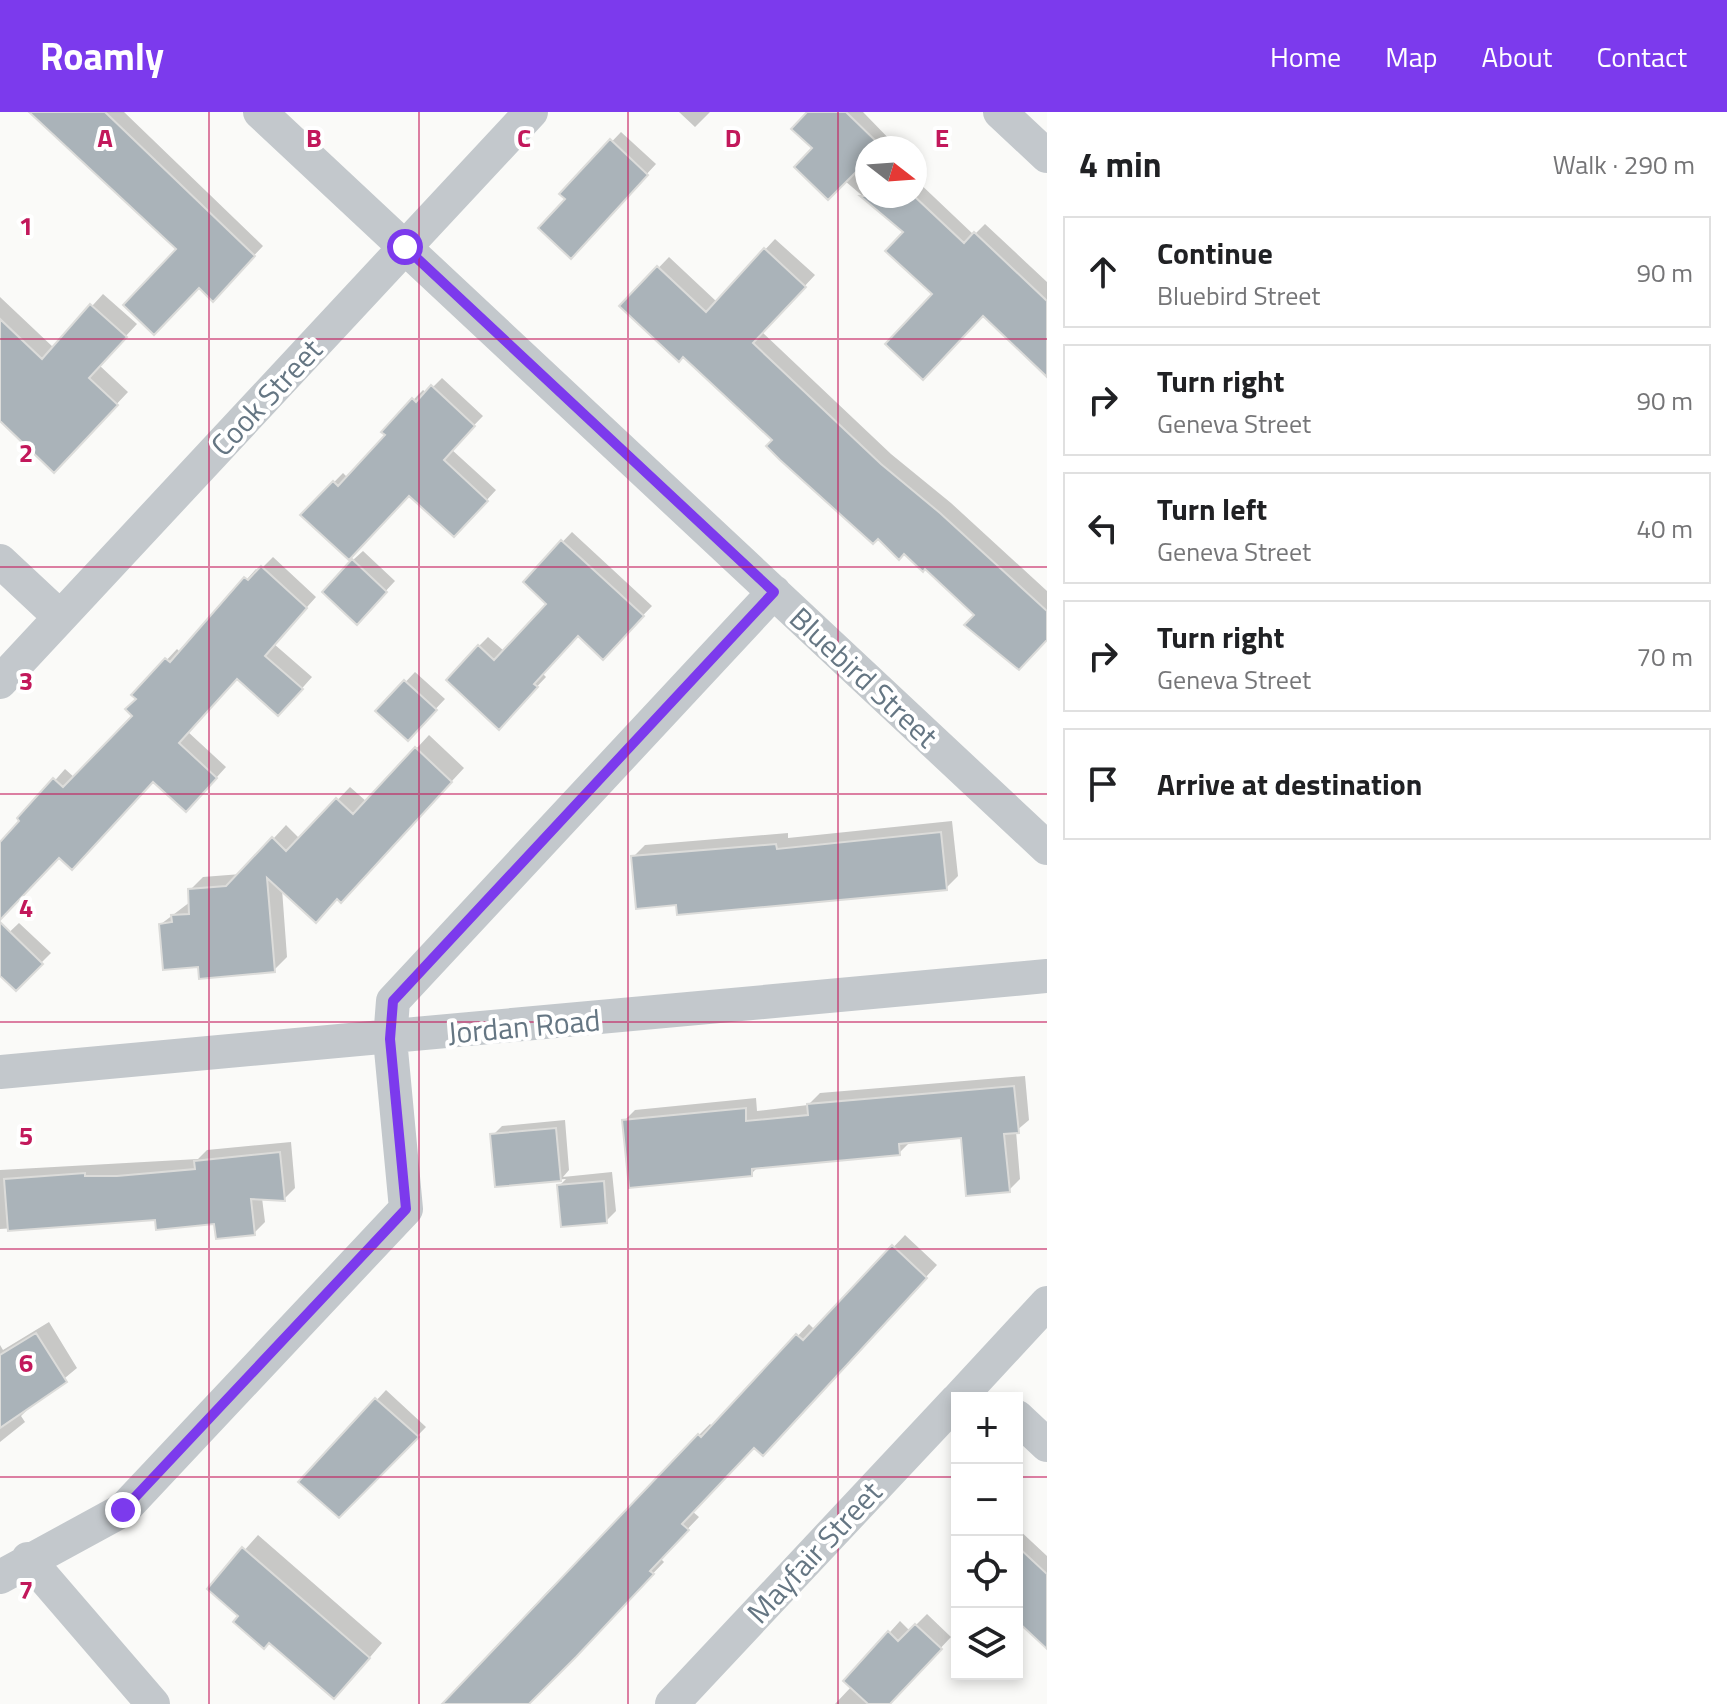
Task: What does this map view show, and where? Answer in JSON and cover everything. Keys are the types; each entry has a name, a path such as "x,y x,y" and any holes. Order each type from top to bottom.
{"street":[{"name":"Bluebird Street","path":"260,112 1047,848"},
{"name":"Cook Street","path":"0,682 531,112"},
{"path":"1000,112 1047,156"},
{"path":"0,561 60,617"},
{"path":"153,1704 14,1568 123,1510 406,1209 390,1039 393,1001 774,592"},
{"name":"Jordan Road","path":"0,1072 390,1039 1047,976"},
{"name":"Mayfair Street","path":"974,1392 1047,1303"},
{"name":"Mayfair Street","path":"672,1704 951,1416"},
{"path":"1023,1423 1047,1445"}],"building":[{"path":"29,112 105,112 255,256 213,302 199,288 154,335 123,305 176,249"},
{"path":"807,112 846,112 871,136 855,136 855,173 828,200 794,167 812,148 791,129"},
{"path":"610,139 648,175 571,259 538,228 565,199 559,194"},
{"path":"874,208 927,208 964,243 974,232 1047,301 1047,377 983,316 923,380 885,344 932,294 885,251 903,232"},
{"path":"764,248 806,287 753,343 881,464 940,513 1047,611 1047,640 1019,670 964,625 974,615 925,569 923,572 904,554 899,560 878,539 873,544 766,446 772,440 683,357 679,362 619,306 657,266 706,312"},
{"path":"90,304 127,337 89,378 118,405 54,473 0,421 0,319 42,359"},
{"path":"431,385 475,426 444,460 488,501 454,537 409,496 349,560 300,515 333,481 338,486 385,435 381,432 412,398 416,402"},
{"path":"561,540 644,616 603,660 578,636 534,684 538,687 499,730 446,680 478,645 494,660 546,604 523,582"},
{"path":"352,559 387,592 357,625 322,592"},
{"path":"261,566 307,608 265,656 303,689 278,716 237,679 179,743 217,778 186,812 153,782 72,870 59,858 0,920 0,842 19,821 17,818 53,778 63,787 132,716 125,709 136,699 131,695 165,658 170,662 244,577 248,580"},
{"path":"404,680 437,710 408,741 375,711"},
{"path":"415,747 452,782 341,903 337,899 316,923 267,878 275,972 199,979 198,967 163,970 159,924 172,922 171,915 189,914 188,889 226,886 272,837 286,851 336,798 353,814"},
{"path":"941,832 947,890 677,915 676,905 636,909 631,856 776,844 777,849"},
{"path":"0,922 43,964 16,991 0,976"},
{"path":"1014,1086 1019,1133 1004,1134 1010,1192 966,1196 961,1138 899,1144 900,1155 752,1169 752,1176 629,1188 622,1120 746,1108 746,1121 808,1115 807,1104"},
{"path":"556,1128 561,1181 495,1187 490,1134"},
{"path":"280,1152 285,1201 251,1199 255,1235 216,1239 214,1224 156,1230 155,1220 8,1231 4,1179 85,1173 85,1176 117,1176 195,1169 194,1161"},
{"path":"604,1181 607,1223 561,1227 557,1185"},
{"path":"892,1245 927,1278 763,1456 754,1448 682,1524 689,1530 650,1571 654,1574 576,1657 529,1704 442,1704 698,1434 701,1437 796,1334 803,1340"},
{"path":"36,1333 67,1382 0,1428 0,1355"},
{"path":"375,1398 419,1437 339,1518 298,1482"},
{"path":"242,1547 370,1658 334,1699 269,1643 264,1649 233,1622 238,1616 207,1589"},
{"path":"1023,1552 1047,1574 1047,1649 1023,1627"},
{"path":"915,1624 942,1649 890,1704 868,1704 843,1681 888,1631 898,1641"}],"route":[{"path":"123,1510 406,1209 390,1039 393,1001 774,592 405,247"}]}
